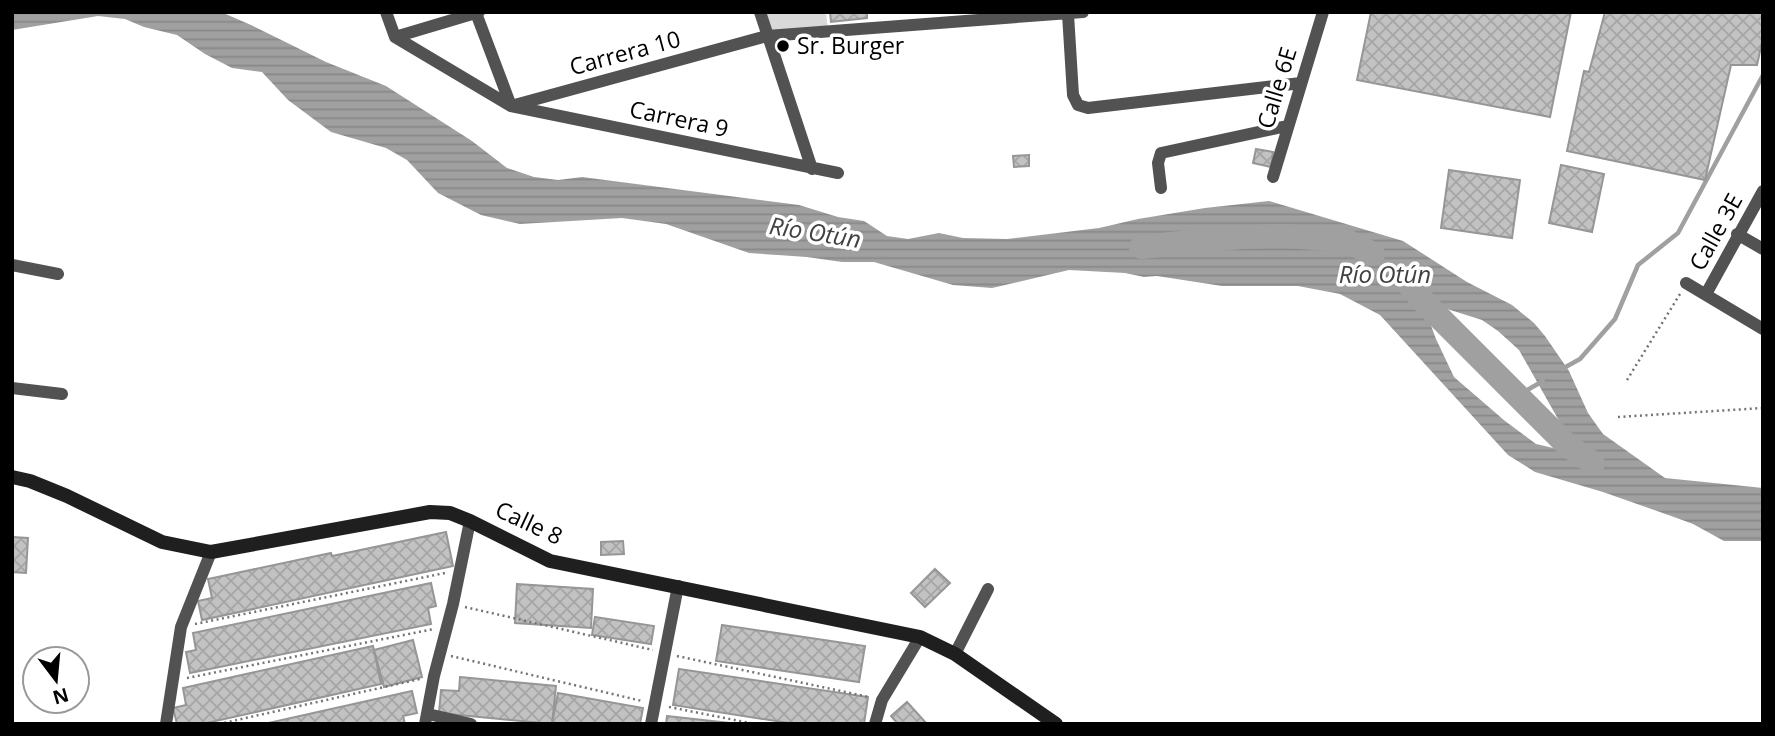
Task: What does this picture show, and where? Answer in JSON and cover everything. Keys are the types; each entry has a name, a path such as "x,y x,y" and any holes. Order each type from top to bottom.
{"street":[{"path":"387,12 395,37 477,13 511,106"},
{"path":"760,12 812,169"},
{"path":"878,12 880,26"},
{"name":"Carrera 10","path":"511,106 767,36 1083,12"},
{"name":"Calle 6E","path":"1273,177 1323,12"},
{"path":"1069,14 1073,95 1078,104 1088,108 1301,83"},
{"name":"Carrera 9","path":"395,37 511,106 838,173"},
{"path":"1161,188 1158,163 1161,153 1287,126"},
{"name":"Calle 3E","path":"1706,294 1763,191"},
{"path":"1737,234 1763,249"},
{"path":"12,265 58,274"},
{"path":"1686,283 1763,329"},
{"path":"12,388 62,394"},
{"name":"Calle 8","path":"12,477 67,496 162,542 211,552 430,512 450,513 551,561 920,637 956,654 1056,724"},
{"path":"470,521 448,627 433,676 426,719 471,724"},
{"path":"166,724 181,627 211,552"},
{"path":"651,724 678,586"},
{"path":"956,654 988,589"},
{"path":"875,724 882,700 920,637"}],"path":[{"path":"1627,380 1686,283"},
{"path":"1618,417 1763,408"},
{"path":"181,627 459,570"},
{"path":"172,681 448,627"},
{"path":"440,654 755,724"},
{"path":"219,724 433,676"}],"shaded area":[{"path":"760,12 826,12 828,31 767,36"}],"water":[{"name":"Río Otún","path":"12,12 221,12 326,62 386,86 472,141 507,168 534,177 558,180 582,177 799,205 838,217 864,221 887,236 908,239 939,233 963,238 1007,239 1099,228 1205,208 1269,201 1403,241 1467,282 1512,305 1545,336 1569,371 1588,413 1603,434 1665,478 1763,488 1763,541 1724,541 1674,517 1535,472 1508,455 1380,315 1340,294 1298,286 1222,286 1157,276 1069,270 992,288 953,285 874,262 842,262 749,253 666,224 622,218 520,224 481,215 438,193 407,160 386,148 331,132 288,100 262,72 232,68 177,35 125,19 98,16 12,30","holes":["1237,228 1308,228 1343,238 1344,242 1227,248 1184,247 1173,242 1179,234","1422,301 1482,320 1519,350 1571,442 1562,450 1536,444 1454,377"]}],"building":[{"path":"830,12 867,12 867,18 831,22"},
{"path":"1371,12 1571,12 1550,117 1357,80"},
{"path":"1605,12 1763,12 1763,38 1757,65 1731,65 1705,180 1567,151 1584,71 1589,72"},
{"path":"1256,149 1273,152 1271,167 1253,163"},
{"path":"1029,155 1029,166 1014,167 1013,156"},
{"path":"1561,165 1604,174 1592,232 1549,223"},
{"path":"1449,170 1520,180 1512,238 1441,228"},
{"path":"446,532 453,566 202,620 198,601 212,598 208,579"},
{"path":"12,537 28,538 26,573 12,572"},
{"path":"623,541 624,554 601,555 601,542"},
{"path":"935,569 950,583 925,607 911,593"},
{"path":"431,583 436,606 428,608 431,624 190,673 186,652 196,650 193,633"},
{"path":"517,584 593,589 591,628 515,623"},
{"path":"595,617 654,626 651,644 592,635"},
{"path":"722,625 865,646 859,682 716,661"},
{"path":"413,640 422,677 384,687 374,650"},
{"path":"373,646 381,684 202,724 177,724 173,708 186,705 183,688"},
{"path":"679,669 868,697 864,724 795,724 673,705"},
{"path":"460,677 556,686 552,724 439,713 441,690 459,691"},
{"path":"412,691 417,713 403,716 405,724 264,724"},
{"path":"558,693 643,708 640,724 552,724"},
{"path":"907,702 927,724 898,724 891,716"},
{"path":"667,716 729,723 729,724 666,724"}],"waterway":[{"path":"1562,369 1580,359 1615,319 1638,265 1678,233 1763,75"},
{"name":"Río Otún","path":"1141,247 1241,237 1285,236 1345,240 1373,254"},
{"name":"Río Otún","path":"1402,276 1422,300 1567,445 1593,463"},
{"path":"1517,396 1543,381"}],"place":[{"name":"Sr. Burger","path":"783,46"}]}
